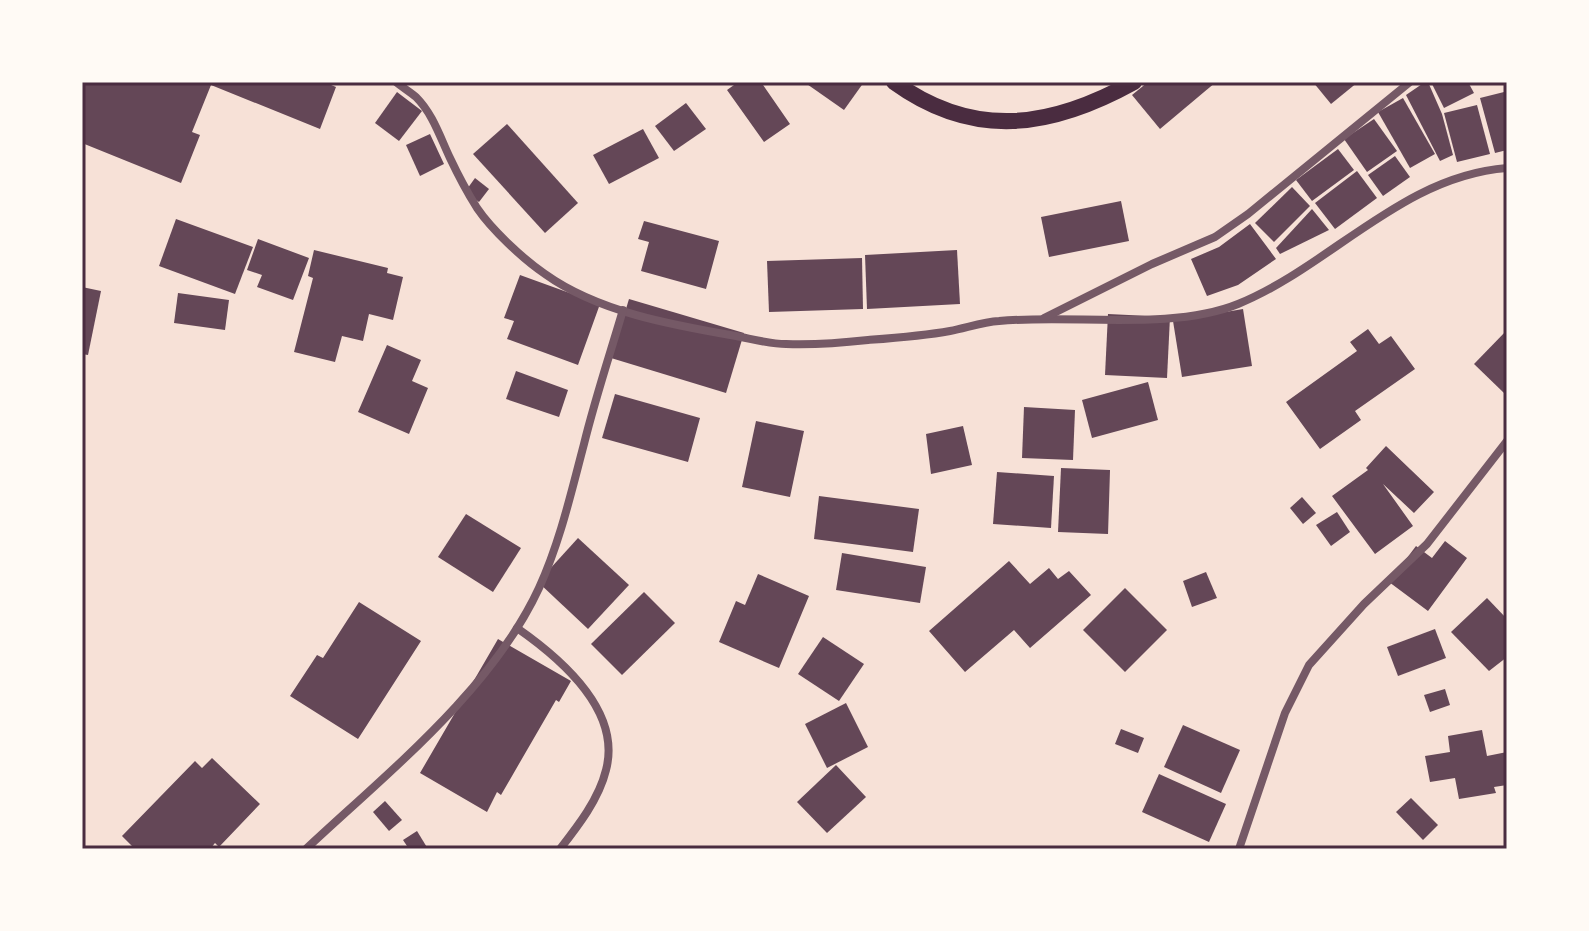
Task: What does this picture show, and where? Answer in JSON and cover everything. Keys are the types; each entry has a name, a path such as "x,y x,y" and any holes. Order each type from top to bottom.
{"main road":[{"path":"894,82 940,110 967,118 1001,122 1056,115 1134,82"}],"street":[{"path":"396,82 416,98 433,119 450,160 479,210 543,272 572,291 623,310 783,345 946,332 998,321 1141,318 1209,313 1238,304 1328,253 1378,217 1407,201 1448,182 1490,169 1507,168"},
{"path":"1039,320 1152,264 1215,237 1248,214 1410,82"},
{"path":"306,849 453,710 517,628 539,589 564,524 584,441 623,310"},
{"path":"1239,849 1285,713 1309,665 1364,604 1427,544 1507,441"},
{"path":"517,628 552,653 579,680 606,728 609,748 607,769 596,796 560,849"}],"building":[{"path":"82,82 324,82 336,87 320,129 211,85 192,132 200,135 181,183 82,143"},
{"path":"732,82 761,82 790,124 764,142 727,90 734,85"},
{"path":"804,82 864,82 844,110"},
{"path":"1148,82 1216,82 1160,129 1132,95"},
{"path":"1313,82 1358,82 1331,104"},
{"path":"1428,82 1442,114 1453,155 1440,161 1406,95"},
{"path":"1431,82 1468,82 1474,93 1444,108"},
{"path":"397,92 422,111 399,141 375,123"},
{"path":"1504,92 1507,103 1507,150 1495,153 1480,98"},
{"path":"1403,98 1435,154 1410,168 1378,112"},
{"path":"686,103 706,129 674,151 655,126"},
{"path":"1477,105 1490,154 1457,162 1444,113"},
{"path":"1374,119 1397,151 1367,172 1344,139"},
{"path":"507,124 578,203 545,233 473,154"},
{"path":"643,129 659,158 609,184 593,155"},
{"path":"430,134 444,164 420,176 406,145"},
{"path":"1338,149 1354,170 1312,201 1296,180"},
{"path":"1395,156 1410,177 1383,196 1368,175"},
{"path":"1357,171 1377,198 1335,229 1315,203"},
{"path":"475,178 489,189 479,202 465,192"},
{"path":"1292,187 1310,206 1274,242 1255,223"},
{"path":"1121,201 1129,241 1049,257 1041,217"},
{"path":"1312,209 1329,230 1280,254 1276,248"},
{"path":"176,219 253,247 235,294 159,266"},
{"path":"644,221 719,241 706,289 641,271 649,242 638,239"},
{"path":"1250,224 1276,259 1238,285 1207,296 1191,259 1219,247"},
{"path":"258,239 309,258 293,300 257,287 262,275 247,270"},
{"path":"314,250 388,268 387,273 403,277 393,320 369,314 363,341 342,336 335,362 294,352 313,278 308,276"},
{"path":"957,250 960,304 867,309 865,255"},
{"path":"862,258 863,309 769,312 767,261"},
{"path":"520,275 600,304 578,365 507,339 514,321 504,318"},
{"path":"82,287 101,291 88,355 82,354"},
{"path":"178,293 229,300 225,330 174,323"},
{"path":"629,299 744,333 726,393 611,358"},
{"path":"1243,309 1252,366 1182,377 1173,321"},
{"path":"1108,314 1170,317 1167,378 1105,375"},
{"path":"1368,329 1379,344 1391,336 1415,369 1355,411 1361,420 1320,449 1286,402 1357,351 1350,342"},
{"path":"1507,330 1507,390 1504,393 1474,364"},
{"path":"387,345 421,360 412,381 428,388 409,434 358,412"},
{"path":"516,371 568,390 559,417 506,399"},
{"path":"1148,382 1158,420 1092,438 1082,400"},
{"path":"615,394 700,418 688,462 602,438"},
{"path":"1024,407 1075,410 1073,460 1022,458"},
{"path":"756,421 804,431 790,497 742,487"},
{"path":"963,426 972,465 931,474 926,434"},
{"path":"1386,446 1434,492 1414,513 1383,484 1413,526 1375,554 1332,496 1368,470 1366,468"},
{"path":"1061,468 1110,470 1108,534 1058,532"},
{"path":"997,472 1054,476 1051,528 993,524"},
{"path":"819,496 919,509 913,552 814,539"},
{"path":"1302,497 1316,513 1303,524 1290,508"},
{"path":"1337,512 1350,532 1331,546 1316,525"},
{"path":"466,514 521,548 493,592 438,557"},
{"path":"578,538 629,585 588,629 538,582"},
{"path":"1445,541 1467,558 1428,611 1389,582 1416,546 1432,558"},
{"path":"842,553 926,567 920,603 836,590"},
{"path":"1009,561 1030,584 1049,568 1058,579 1069,571 1091,595 1030,648 1014,630 965,672 929,631"},
{"path":"1206,572 1217,598 1192,607 1183,581"},
{"path":"758,574 809,596 779,668 719,642 736,601 745,605"},
{"path":"1125,588 1167,630 1125,672 1083,630"},
{"path":"644,592 675,623 622,675 591,644"},
{"path":"1487,598 1507,619 1507,657 1489,671 1451,632"},
{"path":"359,602 421,641 358,739 290,696 317,655 323,658"},
{"path":"1435,629 1446,658 1398,676 1387,647"},
{"path":"823,637 864,664 839,701 798,674"},
{"path":"498,639 571,681 559,702 556,700 501,795 497,792 487,812 420,773"},
{"path":"1445,689 1450,705 1430,712 1424,695"},
{"path":"846,703 868,747 827,768 805,724"},
{"path":"1183,725 1240,750 1221,793 1164,767"},
{"path":"1121,729 1144,738 1138,753 1115,744"},
{"path":"1482,730 1487,756 1507,752 1507,785 1494,787 1496,793 1459,799 1455,778 1430,782 1425,756 1450,752 1448,736"},
{"path":"212,758 260,804 219,847 215,843 210,849 135,849 122,836 195,761 202,768"},
{"path":"836,765 866,797 827,833 797,802"},
{"path":"1159,774 1226,804 1209,842 1142,812"},
{"path":"1411,798 1438,825 1423,840 1396,812"},
{"path":"385,801 402,820 389,831 373,812"},
{"path":"417,831 428,849 409,849 403,840"}]}
